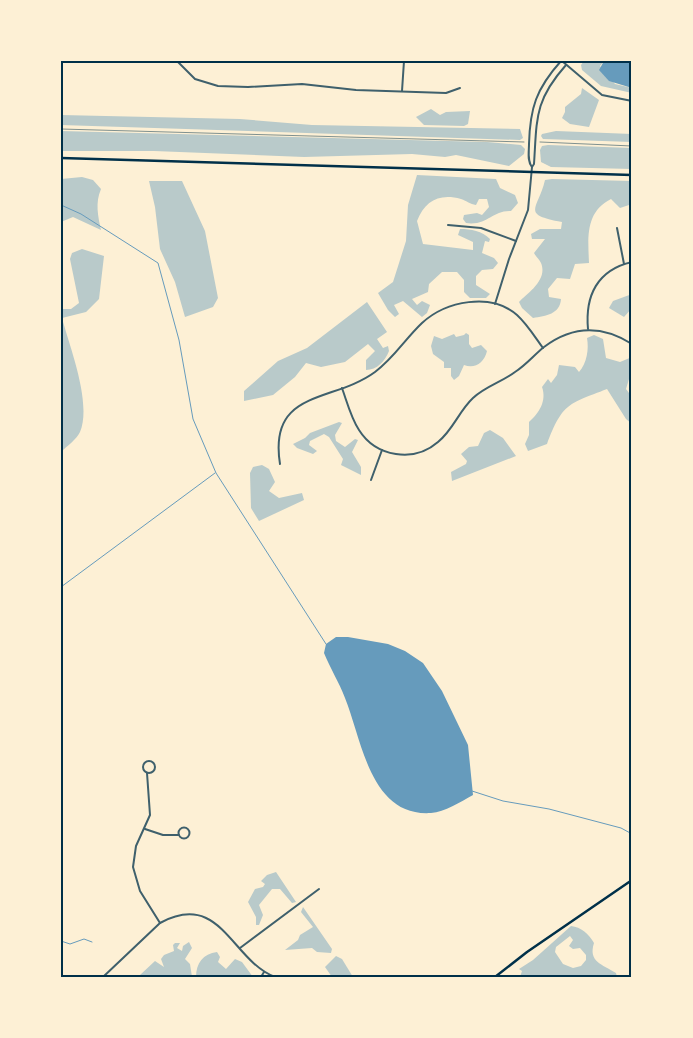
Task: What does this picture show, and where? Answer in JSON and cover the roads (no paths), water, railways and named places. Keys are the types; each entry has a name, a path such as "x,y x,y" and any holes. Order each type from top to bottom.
{"main road":[{"path":"61,158 632,175"},
{"path":"495,977 527,952 632,880"}],"street":[{"path":"178,61 195,79 218,86 248,87 302,84 402,92 446,93 460,88"},
{"path":"402,92 404,61"},
{"path":"532,167 529,164 530,124 536,98 545,81 561,61 602,95 622,101 632,101"},
{"path":"495,304 528,210 532,167 534,164 536,124 541,100 546,90 566,65"},
{"path":"536,98 541,100"},
{"path":"530,124 536,124"},
{"path":"448,225 481,228 516,241"},
{"path":"617,228 624,264"},
{"path":"588,329 587,307 593,288 607,273 632,262"},
{"path":"280,464 278,447 280,433 290,413 310,399 366,378 386,363 422,324 434,314 465,303 495,304 516,314 543,348"},
{"path":"342,388 358,429 368,441 382,450 405,455 422,452 435,445 446,434 472,399 486,388 513,374 543,348 561,338 588,329 613,333 632,344"},
{"path":"371,480 382,450"},
{"path":"147,773 151,773 154,769 154,765 150,762 143,765 144,771 147,773 150,807 145,829 136,846 133,858 134,877 140,891 160,923"},
{"path":"145,829 163,835 179,834 184,838 189,832 183,828 179,834"},
{"path":"240,948 319,889"},
{"path":"103,977 160,923 187,915 207,918 224,929 251,962 264,972 275,977"},
{"path":"261,977 264,972"}],"water":[{"path":"604,61 632,61 632,88 609,81 599,70"},
{"path":"336,637 348,637 388,644 405,651 423,663 442,691 468,745 473,795 447,809 431,813 410,811 394,803 381,789 364,754 345,698 324,653 326,644"}],"waterway":[{"path":"61,205 81,214 158,263 179,340 193,419 216,473 326,644"},
{"path":"61,587 215,473"},
{"path":"472,791 503,801 549,809 621,828 632,834"},
{"path":"61,941 70,944 84,939 92,942"}]}
